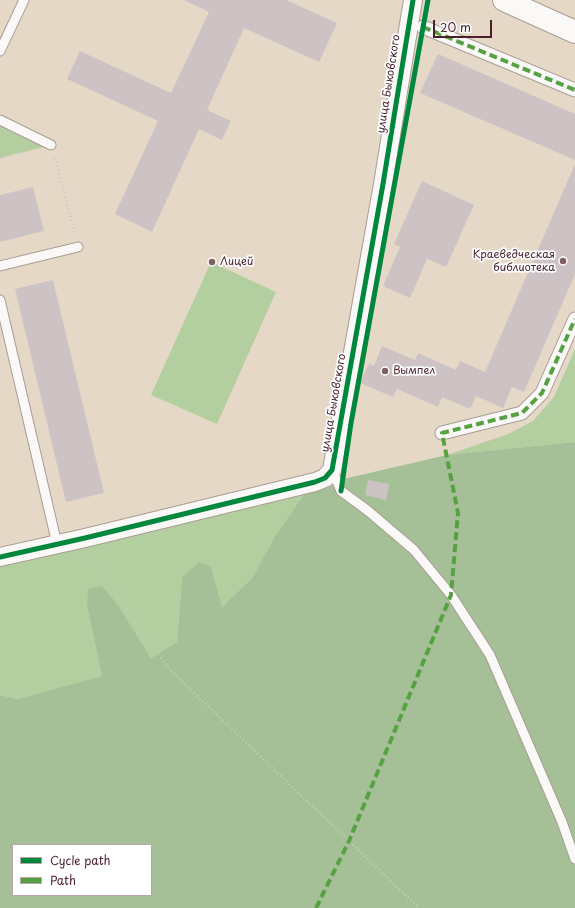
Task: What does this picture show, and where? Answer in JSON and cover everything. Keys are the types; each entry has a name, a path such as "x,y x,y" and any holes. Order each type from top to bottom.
{"main road":[{"path":"504,0 575,32"}],"street":[{"name":"улица Быковского","path":"0,557 85,538 315,482 325,478 332,470 414,0"},
{"path":"423,27 575,90"},
{"path":"442,433 522,413 542,393 575,319"}],"lane":[{"path":"0,51 24,0"},
{"path":"0,120 51,145"},
{"path":"0,266 78,246"},
{"path":"0,300 57,544"},
{"path":"332,470 341,491 367,510 414,550 451,595 490,655 562,822 575,859"}],"path":[{"path":"0,158 51,145 78,246"},
{"path":"85,538 99,571 170,670 419,908"}],"green space":[{"path":"0,120 51,145 0,158"},
{"path":"211,262 276,292 217,424 151,395"},
{"path":"575,349 575,442 447,455 508,434 533,421 554,397"},
{"path":"575,442 575,908 0,908 0,695 17,699 102,676 87,606 88,589 102,586 120,608 151,658 177,642 182,577 199,562 211,567 222,607 252,578 275,536 309,487 447,455"},
{"path":"309,487 275,536 252,578 221,608 182,577 177,642 151,658 120,608 87,606 102,676 17,699 0,695 0,565"}],"building":[{"path":"184,0 286,0 337,23 319,62 244,28 207,110 231,121 222,140 199,129 152,232 115,214 158,121 67,79 80,51 171,93 209,12"},
{"path":"438,54 575,114 575,160 420,93"},
{"path":"575,164 575,274 524,392 512,387 503,408 476,396 470,409 442,397 438,407 397,389 393,397 360,383 369,364 374,366 382,346 415,360 418,353 456,370 460,361 485,372"},
{"path":"422,181 474,205 446,267 427,259 410,298 383,286 400,247 394,244"},
{"path":"33,187 44,231 0,242 0,195"},
{"path":"53,280 104,493 66,502 15,289"},
{"path":"368,480 389,484 386,500 365,495"}],"marked path":[{"path":"423,27 575,90"},
{"path":"316,908 349,841 451,595 458,513 442,433 522,413 542,393 575,319"}],"cycle path":[{"path":"0,557 85,538 315,482 325,478 332,470 383,184 413,0"},
{"path":"341,491 351,423 428,0"}],"place":[{"name":"Краеведческая библиотека","path":"563,261"},
{"name":"Лицей","path":"212,262"},
{"name":"Вымпел","path":"385,371"}]}
